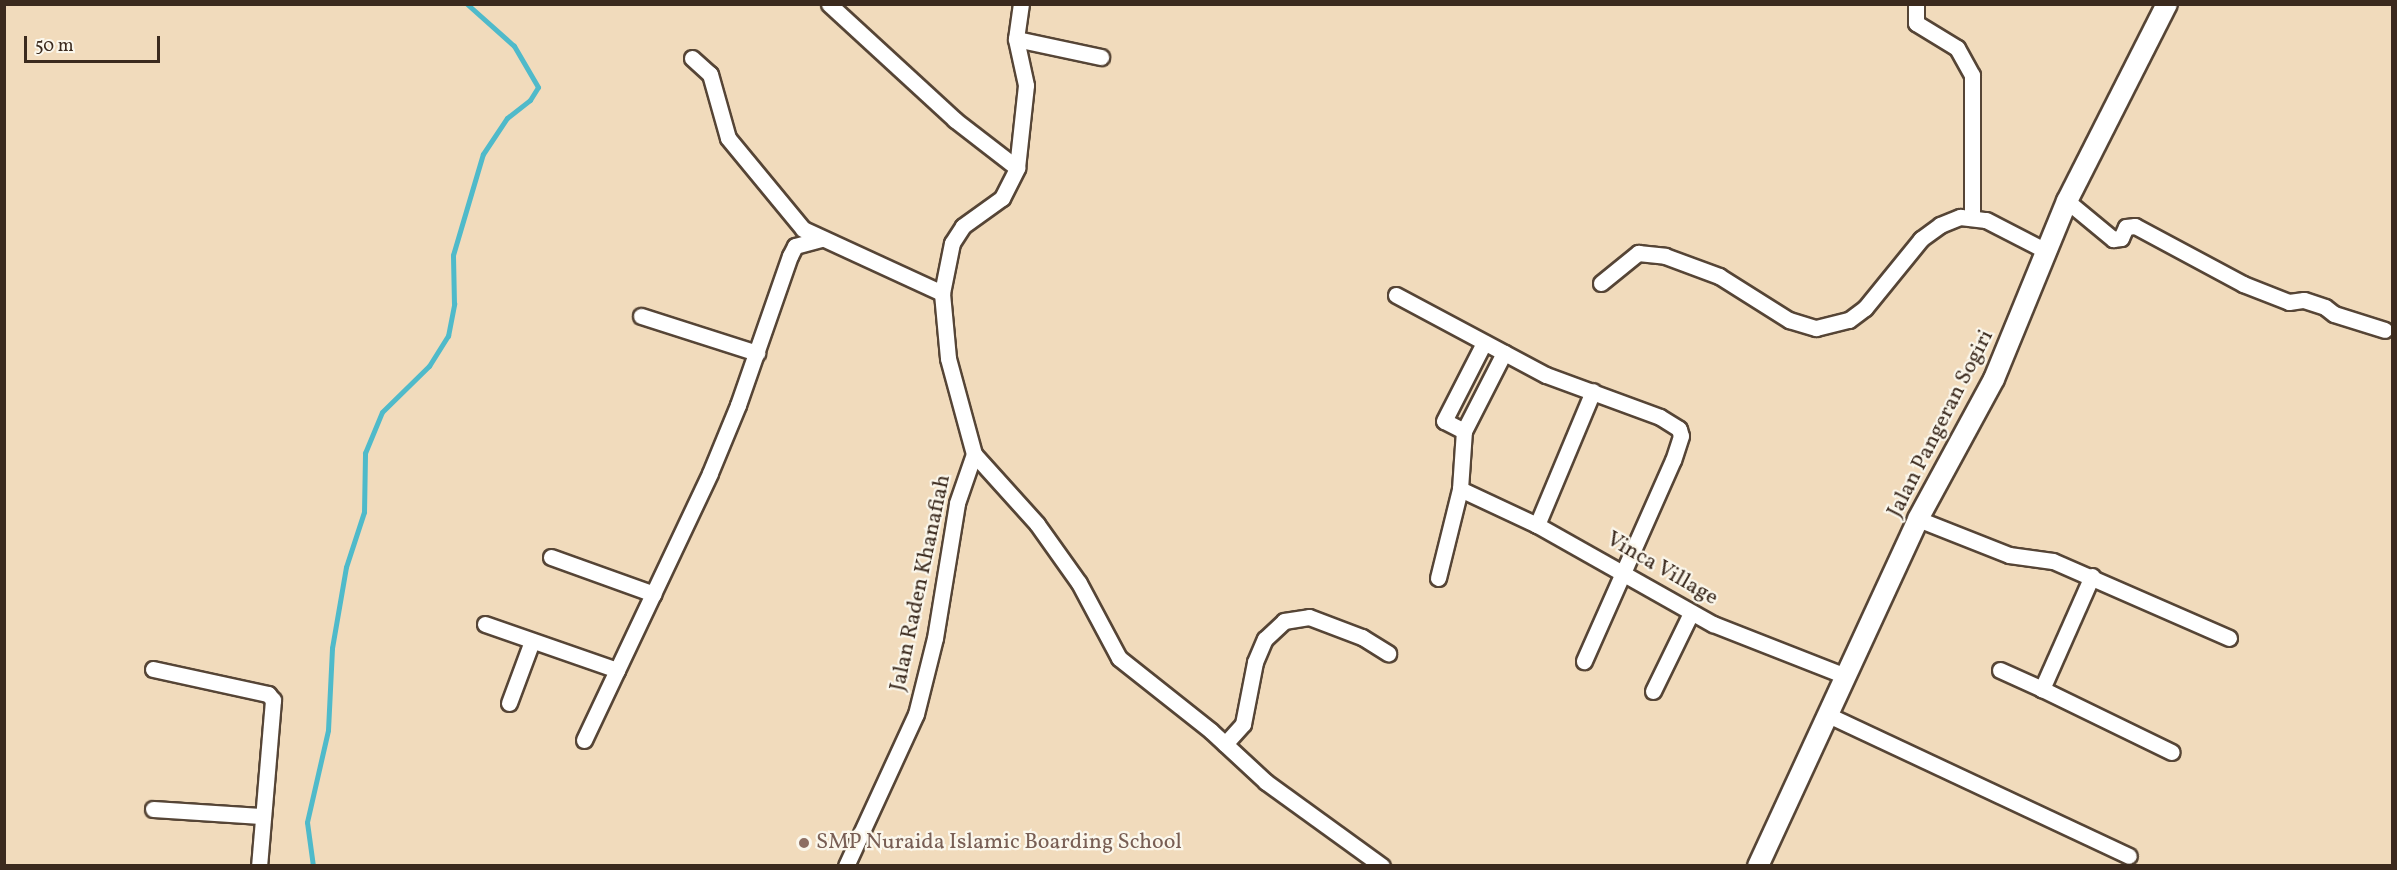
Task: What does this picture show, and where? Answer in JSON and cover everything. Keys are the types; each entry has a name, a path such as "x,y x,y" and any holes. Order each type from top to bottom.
{"street":[{"path":"829,4 955,120 1017,168"},
{"name":"Jalan Raden Khanafiah","path":"846,866 916,714 935,638 957,503 974,453 948,358 942,293 952,243 963,226 1002,198 1017,168 1026,85 1016,39 1021,4"},
{"path":"1916,4 1916,23 1957,48 1972,75 1972,217"},
{"name":"Jalan Pangeran Sogiri","path":"1758,866 1918,519 1994,379 2067,201 2167,4"},
{"path":"1016,39 1101,57"},
{"path":"692,58 710,74 729,138 803,229 942,293"},
{"path":"2067,201 2113,239 2121,238 2126,227 2135,226 2243,284 2289,302 2304,300 2325,307 2334,314 2385,330"},
{"path":"1601,283 1638,253 1665,255 1719,276 1789,320 1803,326 1830,326 1849,320 1865,308 1921,239 1941,225 1972,217 1986,220 2046,251"},
{"path":"584,740 710,473 757,353 795,246 821,239"},
{"path":"1396,295 1546,375 1667,421 1679,429 1681,436 1584,661"},
{"path":"642,316 757,353"},
{"path":"1464,431 1444,421 1484,342"},
{"path":"1438,578 1461,489 1464,431 1504,353"},
{"path":"1537,525 1593,391"},
{"path":"974,453 1037,524 1079,583 1119,658 1295,804 1382,866"},
{"name":"Vinca Village","path":"1461,489 1537,525 1622,571 1691,613 1846,676"},
{"path":"1918,519 2009,555 2053,561 2092,576 2229,638"},
{"path":"551,557 654,594"},
{"path":"2042,689 2092,576"},
{"path":"1653,691 1691,613"},
{"path":"1225,744 1243,724 1255,662 1265,639 1284,621 1309,617 1362,637 1388,653"},
{"path":"485,624 617,670"},
{"path":"509,703 532,641"},
{"path":"153,669 268,694 273,700 261,816 259,866"},
{"path":"2000,670 2172,752"},
{"path":"1828,715 2128,856"},
{"path":"153,809 261,816"}],"waterway":[{"path":"313,866 307,822 328,730 332,648 346,567 364,512 365,453 382,412 429,366 448,336 454,304 453,255 483,154 507,118 530,100 538,87 514,46 467,4"}],"place":[{"name":"SMP Nuraida Islamic Boarding School","path":"804,843"}]}
